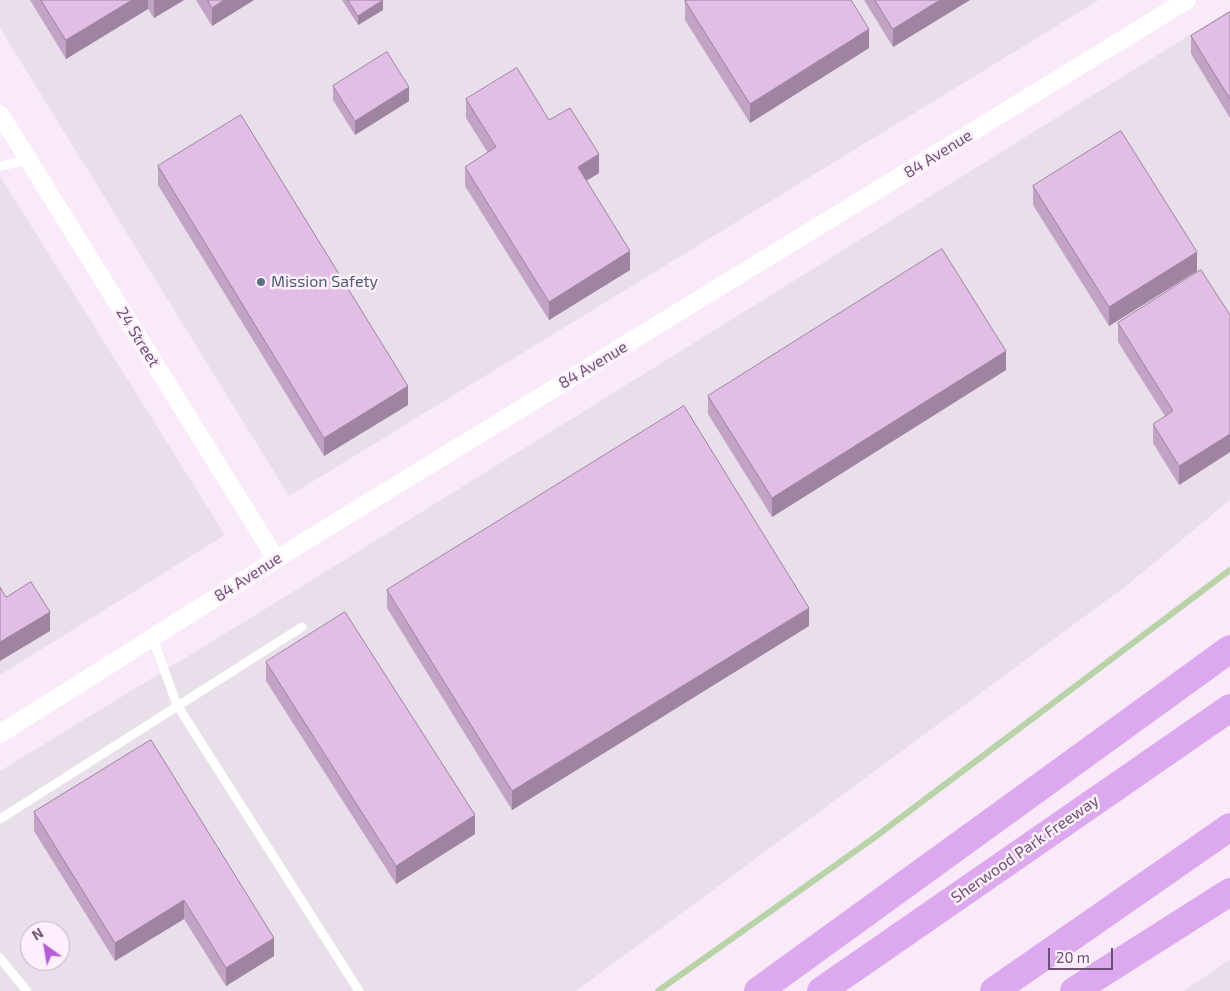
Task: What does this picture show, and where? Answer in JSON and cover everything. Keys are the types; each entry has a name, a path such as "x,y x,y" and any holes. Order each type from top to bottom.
{"highway":[{"path":"758,991 1230,648"},
{"name":"Sherwood Park Freeway","path":"821,991 1230,708"},
{"path":"994,991 1230,827"},
{"path":"1074,991 1230,892"}],"street":[{"name":"84 Avenue","path":"0,734 276,559 1187,0"},
{"name":"24 Street","path":"0,114 276,559"}],"lane":[{"path":"0,166 29,160"},
{"path":"0,819 302,627"},
{"path":"152,638 178,706 359,991"},
{"path":"0,958 27,991"}],"shaded area":[{"path":"0,0 1099,0 289,496 0,28"},
{"path":"1230,10 1230,500 1126,586 576,991 0,991 0,771 270,606"},
{"path":"0,176 225,535 0,675"},
{"path":"1230,959 1230,991 1184,991"}],"building":[{"path":"41,0 132,0 66,40"},
{"path":"208,0 224,0 212,8"},
{"path":"348,0 383,0 358,16"},
{"path":"851,0 869,29 750,104 685,1"},
{"path":"875,0 940,0 893,29"},
{"path":"1230,12 1230,99 1191,36"},
{"path":"387,52 409,87 355,121 333,86"},
{"path":"517,68 549,120 570,108 599,154 578,167 630,251 549,302 465,167 496,147 466,99"},
{"path":"241,115 408,386 324,438 158,166"},
{"path":"1121,131 1197,252 1109,307 1033,186"},
{"path":"942,249 1006,351 772,498 708,396"},
{"path":"1201,270 1230,315 1230,434 1179,466 1153,424 1173,411 1118,323"},
{"path":"684,406 809,608 512,791 387,590"},
{"path":"31,582 50,612 0,642 0,587 6,597"},
{"path":"345,612 475,815 396,866 266,662"},
{"path":"151,740 274,938 226,968 184,900 115,943 34,812"}],"waterway":[{"path":"658,991 871,840 1230,570"}],"place":[{"name":"Mission Safety","path":"261,282"}]}
